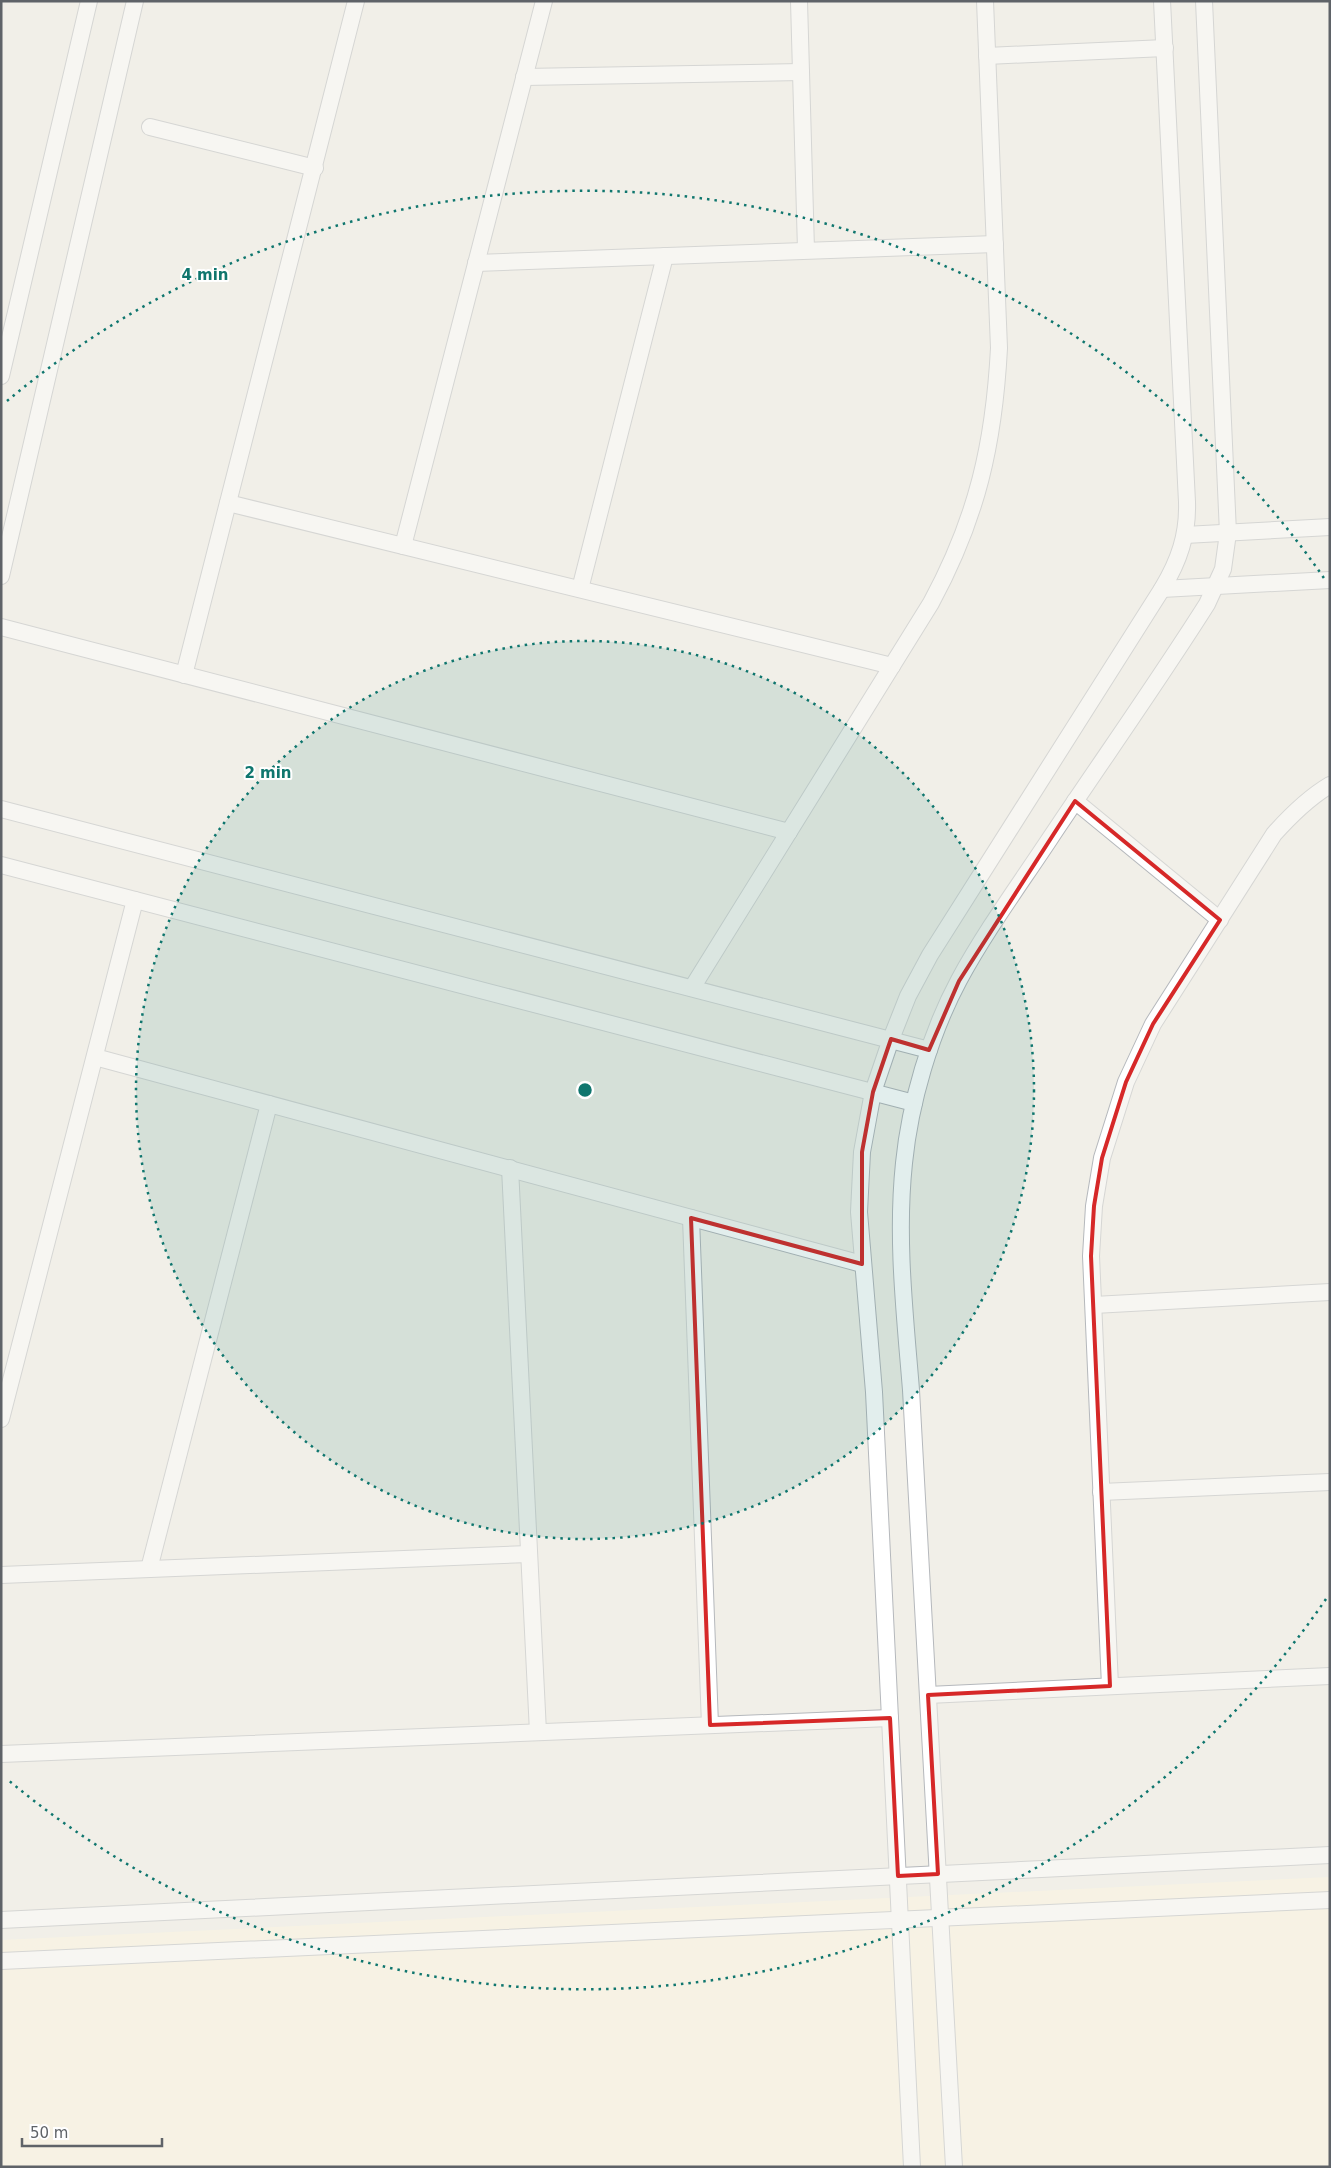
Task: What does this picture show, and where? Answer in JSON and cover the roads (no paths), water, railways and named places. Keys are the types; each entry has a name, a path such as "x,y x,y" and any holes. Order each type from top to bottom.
{"street":[{"path":"1,376 89,1"},
{"path":"1,576 135,1"},
{"path":"184,675 315,168 356,1"},
{"path":"403,546 544,1"},
{"path":"799,1 806,250"},
{"path":"692,988 931,603 957,552 975,502 989,450 997,400 999,348 984,1"},
{"path":"912,2167 874,1392 859,1212 862,1152 873,1092 908,996 930,955 1162,589 1180,554 1185,535 1187,502 1162,1"},
{"path":"954,2167 900,1218 904,1162 914,1103 929,1050 959,981 997,917 1194,624 1216,586 1223,569 1228,533 1204,1"},
{"path":"987,56 1164,48"},
{"path":"524,77 801,72"},
{"path":"150,126 315,168"},
{"path":"476,263 995,244"},
{"path":"580,589 665,256"},
{"path":"228,503 892,666"},
{"path":"1185,535 1330,527"},
{"path":"1162,589 1330,580"},
{"path":"1,627 789,832"},
{"path":"1110,1686 1091,1256 1094,1206 1102,1158 1126,1082 1153,1024 1274,834 1294,811 1317,792 1330,785"},
{"path":"1075,801 1220,920"},
{"path":"1,810 929,1050"},
{"path":"1,866 914,1103"},
{"path":"2,1415 136,900"},
{"path":"95,1057 862,1264"},
{"path":"149,1569 269,1104"},
{"path":"510,1168 538,1732"},
{"path":"691,1218 710,1725"},
{"path":"1094,1305 1330,1292"},
{"path":"1101,1492 1330,1482"},
{"path":"1,1575 529,1554"},
{"path":"928,1695 1330,1676"},
{"path":"1,1754 890,1718"},
{"path":"1,1920 1330,1855"},
{"path":"1,1962 1330,1900"}]}
